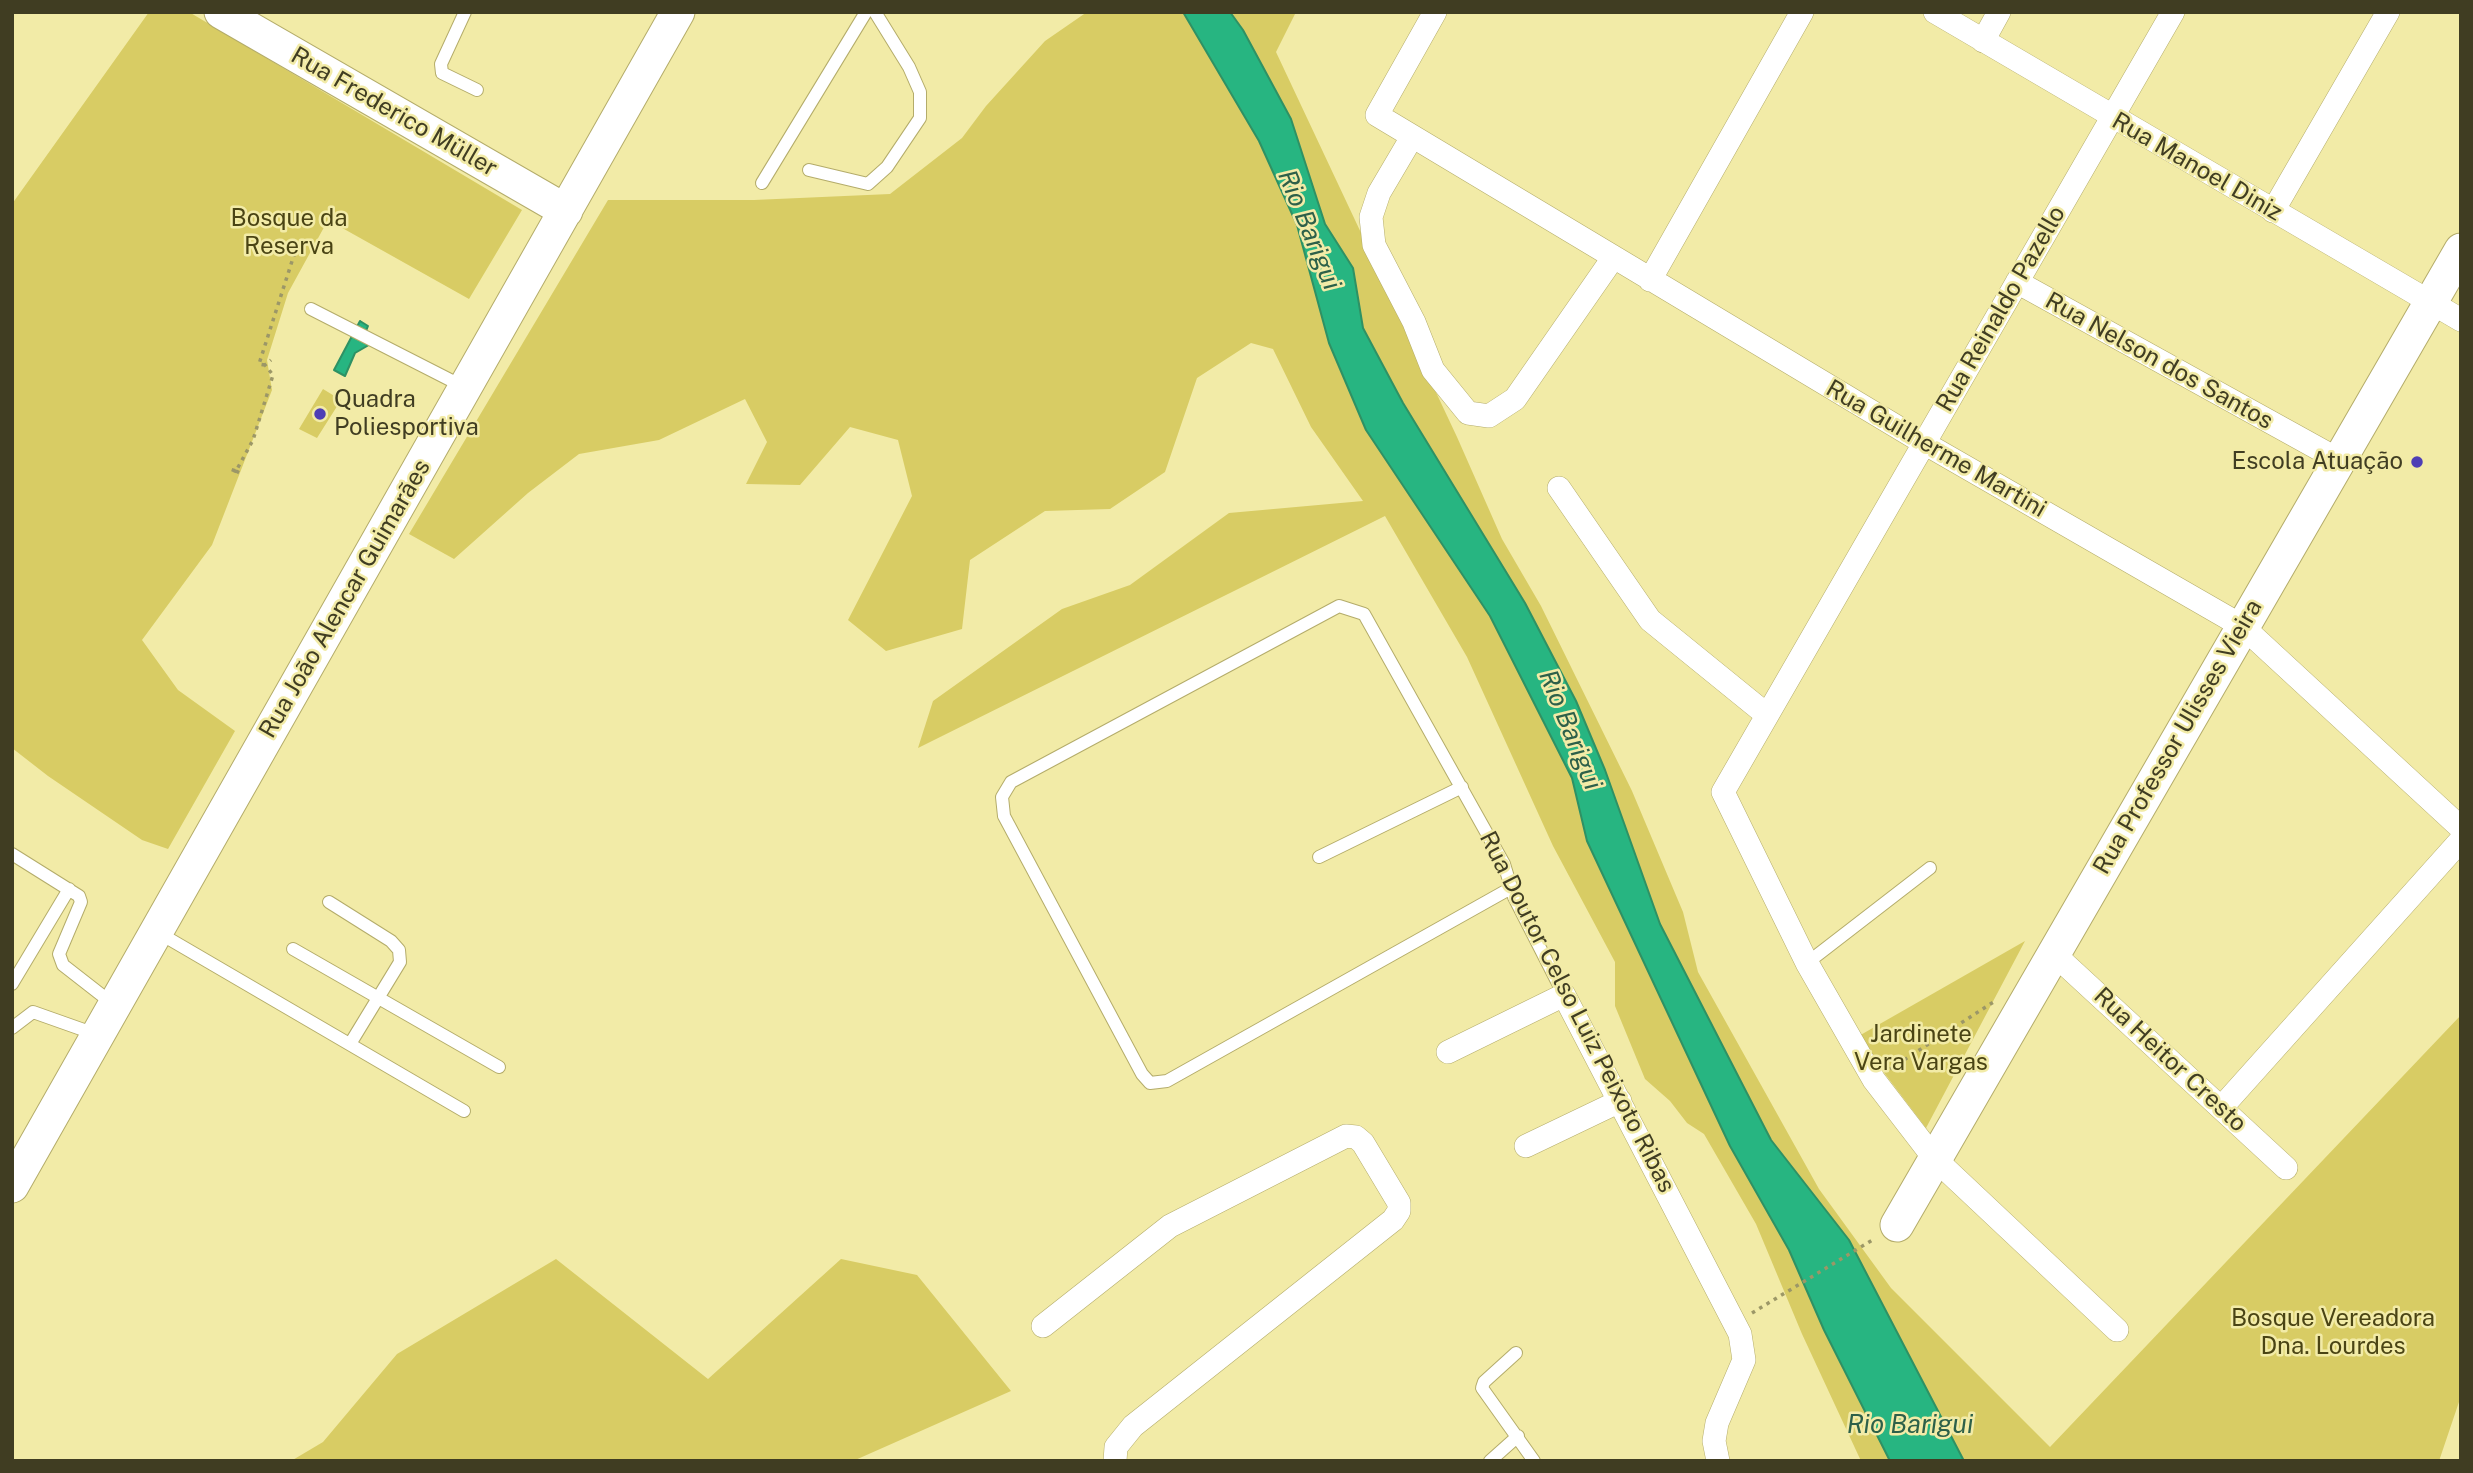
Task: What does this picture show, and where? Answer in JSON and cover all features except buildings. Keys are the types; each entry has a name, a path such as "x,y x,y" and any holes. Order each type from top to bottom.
{"street":[{"name":"Rua Frederico Müller","path":"221,12 566,211"},
{"name":"Rua João Alencar Guimarães","path":"12,1186 678,12"},
{"name":"Rua Guilherme Martini","path":"1435,12 1377,116 1924,443 2242,626 2461,828"},
{"path":"1650,280 1802,12"},
{"name":"Rua Manoel Diniz","path":"1935,12 2461,320"},
{"path":"1983,41 1999,12"},
{"name":"Rua Reinaldo Pazello","path":"1807,964 1723,792 2173,12"},
{"path":"2273,211 2388,12"},
{"path":"1412,137 1378,193 1371,217 1374,245 1414,322 1433,370 1468,413 1489,416 1515,400 1613,258"},
{"name":"Rua Professor Ulisses Vieira","path":"1886,1232 1934,1158 2461,250"},
{"name":"Rua Nelson dos Santos","path":"2017,282 2339,460"},
{"path":"1559,488 1650,620 1767,715"},
{"path":"2221,1108 2461,840"},
{"name":"Rua Heitor Cresto","path":"2053,953 2286,1168"},
{"path":"1807,964 1874,1080 1934,1158 2117,1330"},
{"path":"1448,1052 1564,995"},
{"name":"Rua Doutor Celso Luiz Peixoto Ribas","path":"1564,995 1735,1323 1744,1346 1744,1360 1717,1423 1714,1441 1718,1461"},
{"path":"1526,1146 1620,1101"},
{"path":"12,1173 41,1136"},
{"path":"1043,1326 1170,1226 1346,1136 1356,1137 1363,1143 1399,1203 1399,1211 1393,1220 1133,1426 1116,1447 1115,1461"}],"lane":[{"path":"465,12 440,64 442,73 477,90"},
{"path":"762,183 866,12"},
{"path":"809,170 868,184 887,167 920,118 920,92 909,67 875,12"},
{"path":"311,310 466,387"},
{"name":"Rua Doutor Celso Luiz Peixoto Ribas","path":"1511,888 1167,1081 1150,1083 1135,1062 1004,816 1002,797 1011,782 1339,606 1364,614 1504,864 1511,888 1564,995"},
{"path":"1319,857 1462,787"},
{"path":"12,854 79,896 81,902 59,954 63,965 115,1005"},
{"path":"1807,964 1930,868"},
{"path":"12,984 69,889"},
{"path":"330,902 391,941 399,950 400,962 350,1044"},
{"path":"157,932 464,1111"},
{"path":"293,949 499,1068"},
{"path":"12,1028 33,1012 98,1035"},
{"path":"1516,1353 1482,1388 1534,1461"},
{"path":"1490,1461 1518,1436"}],"path":[{"path":"271,360 265,365 259,365 294,255"},
{"path":"236,471 253,440 273,375 265,365"},
{"path":"1874,1080 1998,999"},
{"path":"1735,1323 1886,1232"}],"green space":[{"name":"Bosque da Reserva","path":"149,12 189,12 522,210 469,299 328,220 288,293 267,360 272,390 212,545 142,640 178,690 235,731 168,849 142,840 12,748 12,204"},
{"path":"1087,12 1183,12 1259,141 1297,225 1329,343 1366,430 1490,616 1572,778 1587,841 1730,1146 1789,1250 1824,1330 1890,1461 1861,1461 1802,1334 1756,1224 1704,1134 1687,1123 1670,1101 1645,1079 1615,1006 1615,962 1553,846 1467,657 1385,516 918,748 933,701 1062,609 1130,585 1229,513 1363,501 1311,427 1273,349 1251,343 1197,378 1165,472 1110,509 1045,511 970,560 962,629 886,651 848,620 912,496 898,440 850,427 800,485 746,484 767,442 745,399 659,440 579,454 528,493 454,559 409,534 608,200 754,200 890,194 962,138 986,106 1045,41"},
{"name":"Bosque Vereadora Dna. Lourdes","path":"1230,12 1296,12 1276,52 1457,437 1502,539 1541,606 1632,791 1683,912 1698,972 1819,1189 1891,1288 2050,1447 2461,1015 2461,1396 2439,1461 1964,1461 1849,1240 1771,1140 1660,924 1605,770 1576,701 1525,603 1403,403 1363,328 1353,268 1325,224 1291,119 1243,30"},
{"name":"Quadra Poliesportiva","path":"323,389 341,400 317,438 299,429"},
{"name":"Jardinete Vera Vargas","path":"2025,941 1926,1128 1857,1037"},
{"path":"556,1259 708,1379 841,1259 917,1275 1011,1391 853,1461 291,1461 323,1442 397,1354"}],"water":[{"name":"Rio Barigui","path":"1183,12 1230,12 1243,30 1291,119 1325,224 1353,268 1363,328 1403,403 1525,603 1576,701 1605,770 1660,924 1771,1140 1849,1240 1964,1461 1890,1461 1824,1330 1789,1250 1730,1146 1587,841 1572,778 1490,616 1366,430 1329,343 1297,225 1259,141"},
{"path":"360,321 368,326 366,331 374,342 355,353 345,376 334,370"}],"place":[{"name":"Quadra Poliesportiva","path":"320,414"},
{"name":"Escola Atuação","path":"2417,462"}]}
